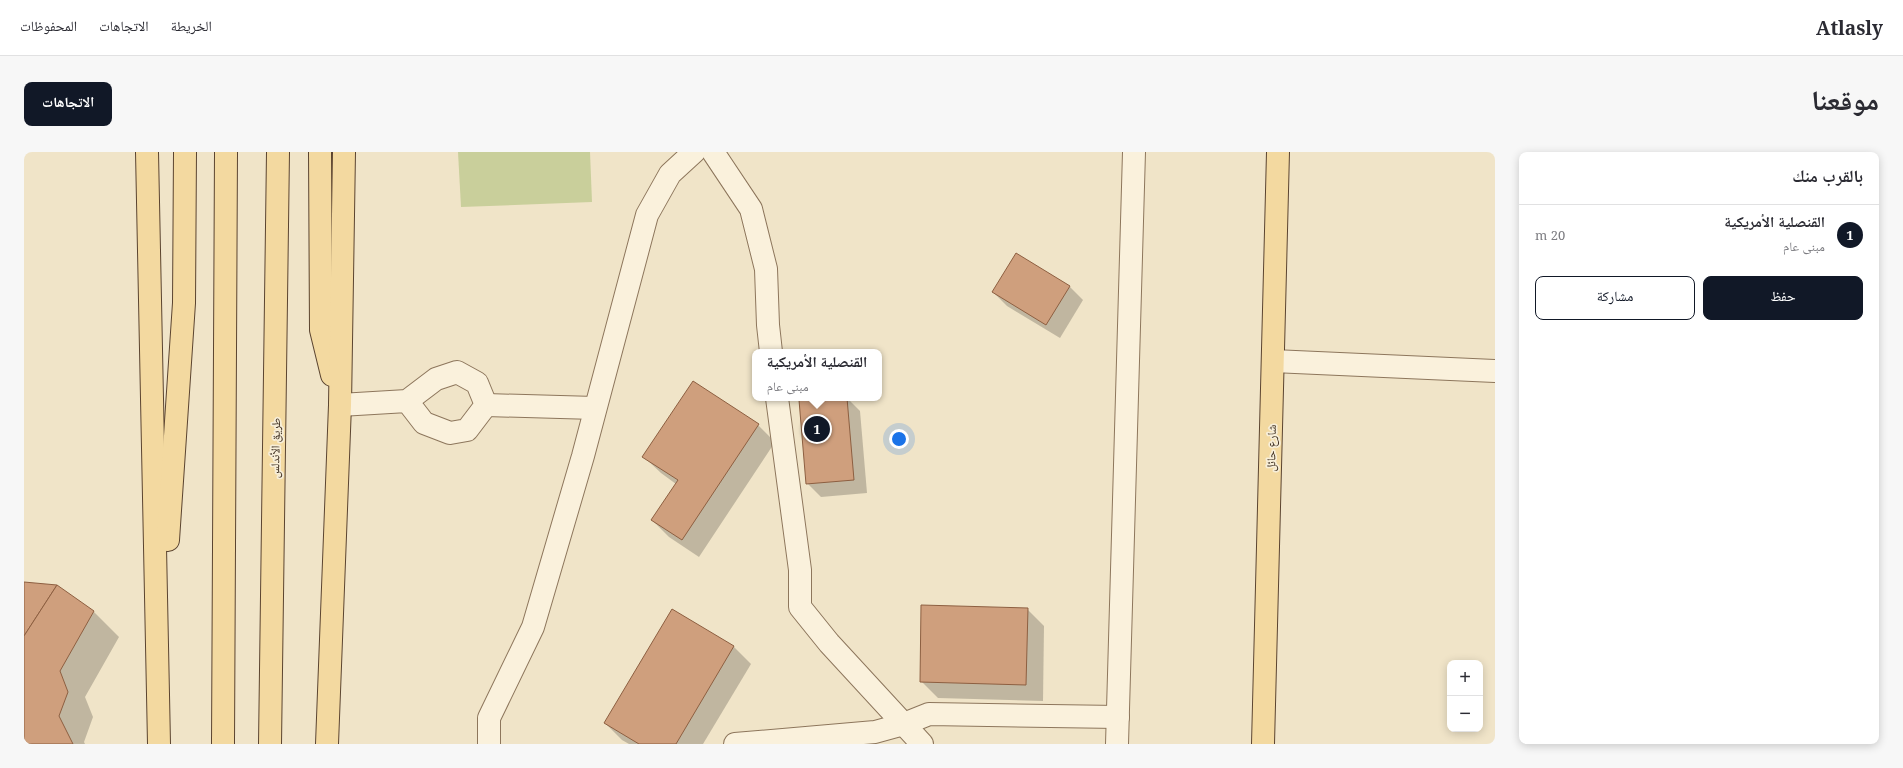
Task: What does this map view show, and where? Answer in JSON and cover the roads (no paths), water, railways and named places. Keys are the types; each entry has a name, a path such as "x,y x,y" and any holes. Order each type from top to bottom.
{"main road":[{"path":"147,152 159,744"},
{"path":"158,684 184,303 185,152"},
{"path":"223,744 226,152"},
{"name":"طريق الأندلس","path":"270,744 278,152"},
{"path":"320,152 321,330 340,405"},
{"path":"327,744 340,405 344,152"},
{"name":"شارع حائل","path":"1263,744 1278,152"}],"street":[{"path":"489,744 489,718 533,627 596,408 648,215 670,174 694,152"},
{"path":"713,152 751,209 766,269 768,325 771,349"},
{"path":"1117,744 1134,152"},
{"path":"1273,361 1495,372"},
{"path":"340,405 407,401 436,379 457,372 477,382 486,404"},
{"path":"407,401 424,423 450,433 467,430 486,404"},
{"path":"777,401 800,570 800,606 829,643 922,744"},
{"path":"486,404 596,408"},
{"path":"735,744 875,732 904,724 929,714 1118,717"}],"place":[{"name":"القنصلية الأمريكية","path":"817,429"}]}
